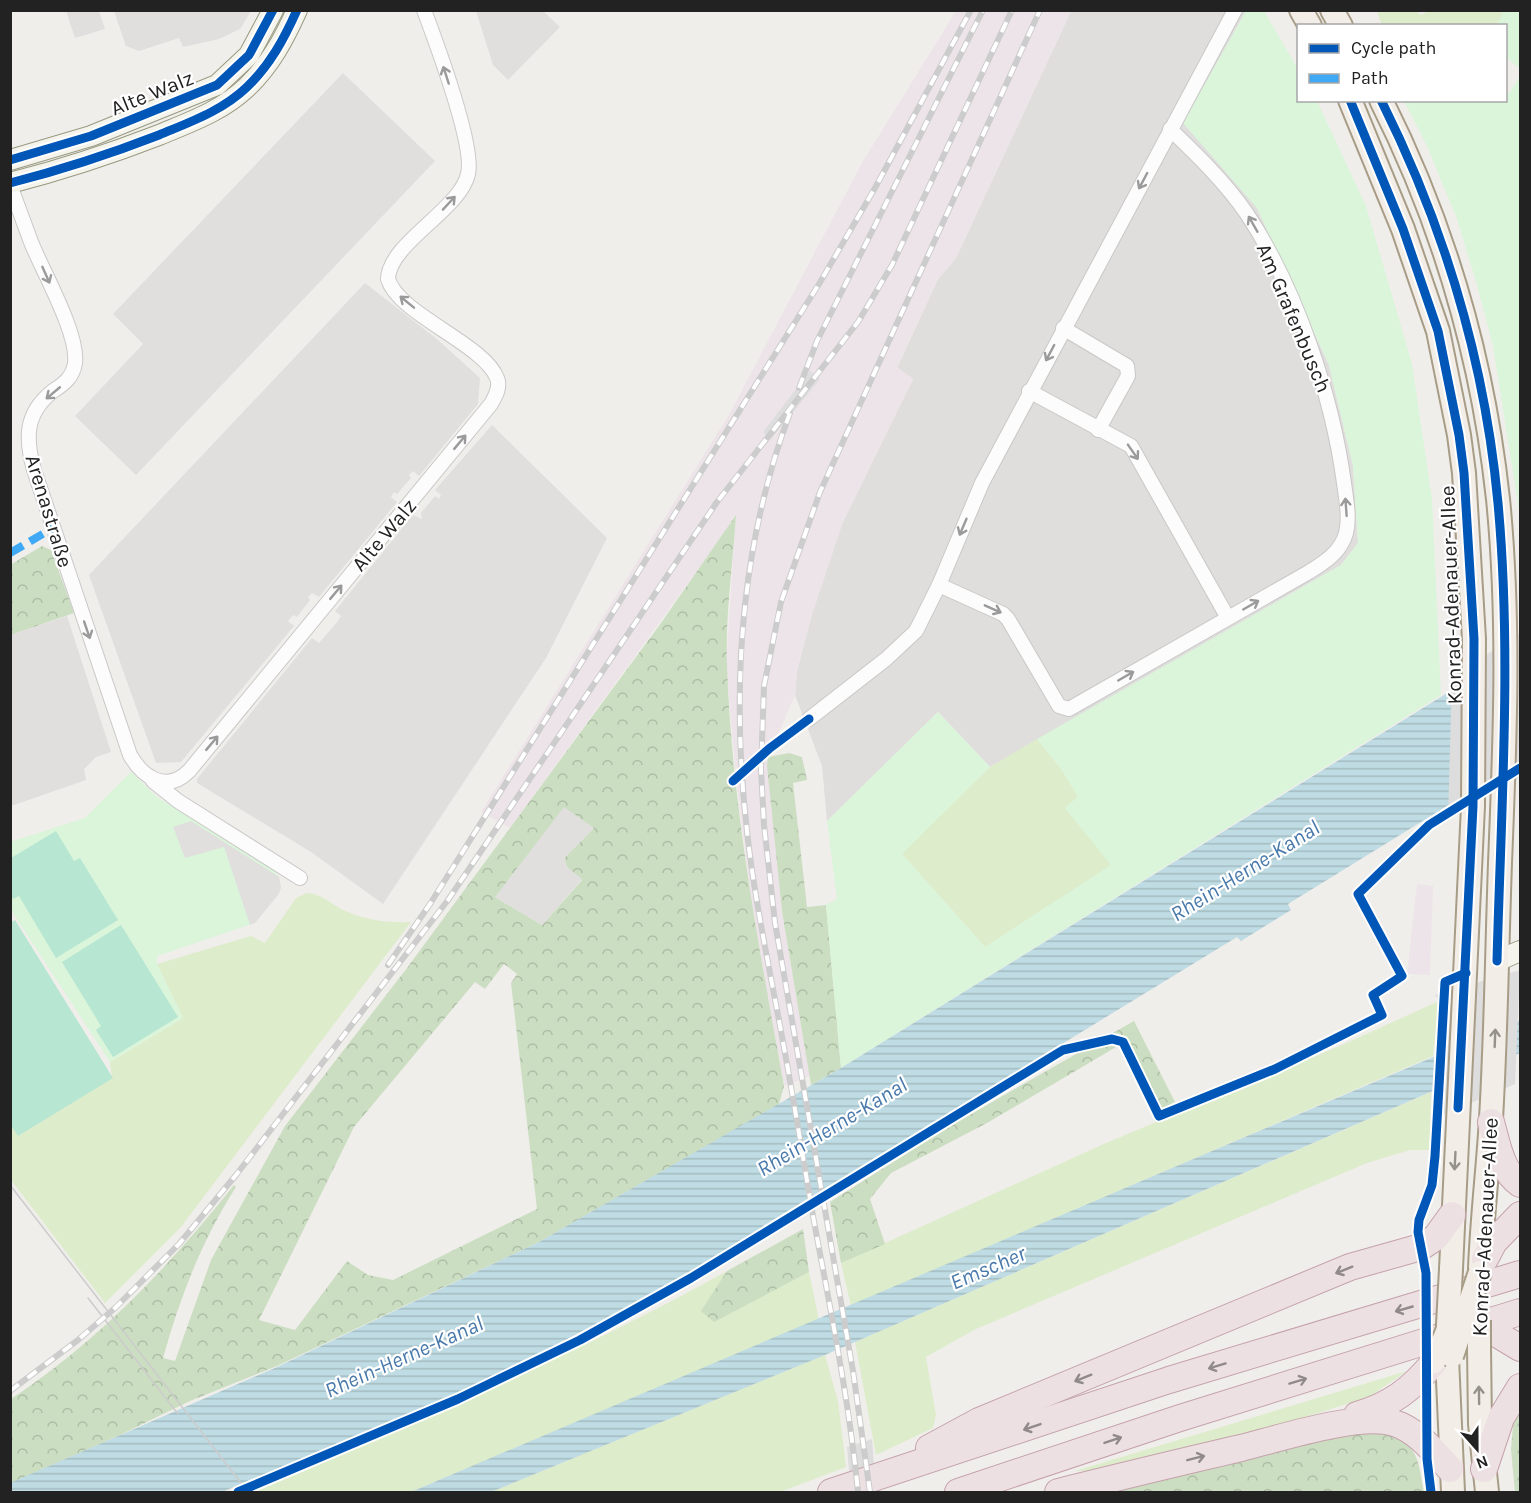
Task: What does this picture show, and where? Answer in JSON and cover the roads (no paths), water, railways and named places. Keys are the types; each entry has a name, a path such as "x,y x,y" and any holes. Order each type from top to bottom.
{"highway":[{"path":"1491,1122 1504,1163 1510,1175 1521,1184"},
{"path":"881,1475 979,1421 1350,1268 1421,1247 1436,1237 1452,1215"},
{"path":"1482,1287 1500,1234 1521,1215"},
{"path":"831,1492 1169,1380 1521,1274"},
{"path":"958,1492 1180,1418 1521,1312"},
{"path":"1298,1434 1389,1404 1442,1364"},
{"path":"1485,1481 1503,1411 1521,1386"},
{"path":"1058,1492 1298,1434 1359,1422 1392,1422 1421,1439 1451,1481"}],"main road":[{"path":"1301,10 1309,24"},
{"path":"1332,10 1340,24"},
{"name":"Konrad-Adenauer-Allee","path":"1351,102 1403,229 1441,340 1464,473 1474,639 1473,806 1466,984 1452,1215 1482,1287"},
{"name":"Konrad-Adenauer-Allee","path":"1383,102 1408,154 1435,225 1477,369 1497,497 1504,626 1503,789 1491,1122 1482,1230 1479,1424 1485,1481"},
{"path":"1466,984 1497,961"},
{"path":"1442,1364 1482,1287"},
{"name":"Konrad-Adenauer-Allee","path":"1451,1481 1442,1364 1447,1333 1482,1287"}],"street":[{"name":"Alte Walz","path":"10,183 18,158 92,136 216,85 249,55 273,10"},
{"name":"Alte Walz","path":"10,183 95,159 198,119 220,107 261,72 279,46 297,10"},
{"name":"Alte Walz","path":"149,778 170,782 183,777 189,771 475,424 497,391 497,378 484,362 403,300 388,279 393,261 461,189 469,169 465,136 424,10"},
{"path":"809,718 911,636 939,585 982,483 1029,391 1235,10"},
{"name":"Am Grafenbusch","path":"939,585 1003,614 1059,706 1070,709 1310,572 1335,553 1346,534 1346,501 1341,460 1326,395 1312,353 1273,261 1233,194 1170,129"},
{"name":"Arenastraße","path":"10,183 31,242 61,309 75,357 73,370 67,381 41,403 30,420 27,439 30,458 123,738 134,761 149,778 178,801 300,878"},
{"path":"1063,328 1127,366 1128,376 1098,430"},
{"path":"1029,391 1131,446 1228,618"},
{"path":"1497,961 1521,951"}],"water":[{"name":"Rhein-Herne-Kanal","path":"1520,648 1520,761 1288,904 1291,910 1241,941 1237,937 653,1294 457,1393 222,1492 11,1492 10,1483 277,1367 539,1242 841,1068"},
{"name":"Emscher","path":"1520,1020 1520,1053 825,1355 491,1492 411,1492"}],"tram line":[{"path":"10,1185 248,1492"},
{"path":"88,1298 178,1414"}],"railway":[{"path":"388,965 430,904 819,284 875,188 971,10"},
{"path":"799,388 817,341 983,10"},
{"path":"10,1391 78,1340 115,1308 179,1244 236,1175 448,900 717,502 858,322 892,265 1012,10"},
{"path":"870,1492 853,1371 775,923 764,825 761,770 764,686 781,602 820,492 1040,10"},
{"path":"790,413 773,463 750,567 740,672 742,778 757,904 850,1423 858,1492"}]}
